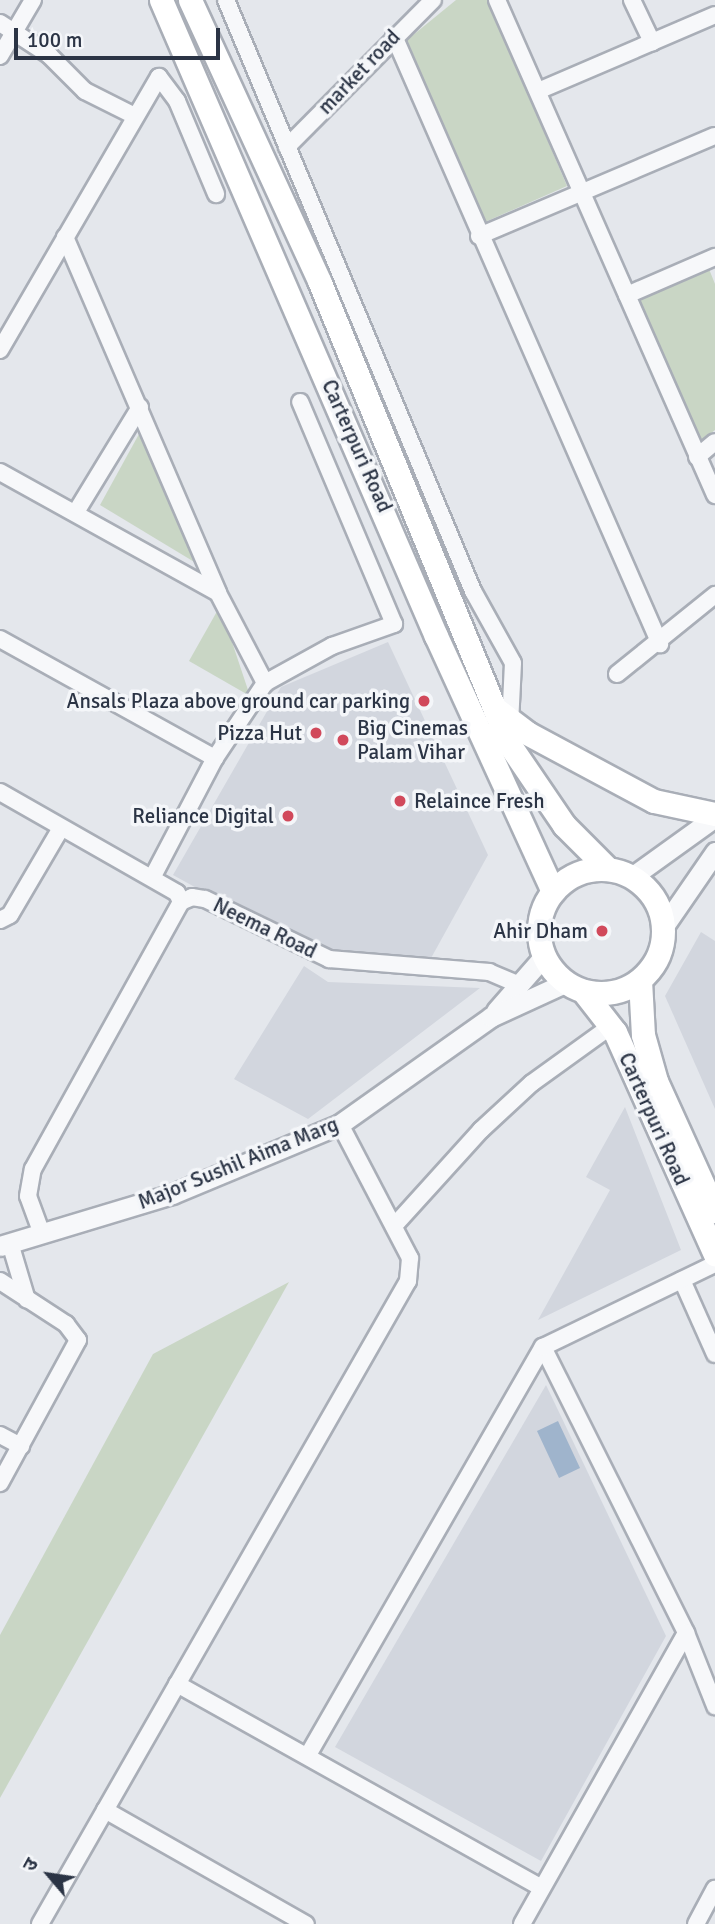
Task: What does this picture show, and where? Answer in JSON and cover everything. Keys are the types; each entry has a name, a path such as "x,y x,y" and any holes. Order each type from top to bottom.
{"main road":[{"name":"Carterpuri Road","path":"192,1 320,283 509,744 564,825 607,868"},
{"name":"Carterpuri Road","path":"165,9 436,636 553,892"},
{"path":"492,705 510,723 654,801 715,816"},
{"path":"607,868 633,876 655,899 664,926 662,948 640,980 603,993 575,987 545,955 539,938 541,915 553,892 569,877 607,868"},
{"name":"Carterpuri Road","path":"640,980 643,1035 656,1081 715,1211"},
{"name":"Carterpuri Road","path":"575,987 611,1026 715,1255"}],"street":[{"path":"0,57 7,27 33,0"},
{"path":"226,0 473,591 513,663 510,723"},
{"name":"market road","path":"288,147 394,36 433,0"},
{"path":"497,0 715,495"},
{"path":"632,0 652,42"},
{"path":"165,9 192,1"},
{"path":"538,91 715,15"},
{"path":"7,27 49,55 85,91 135,116"},
{"path":"394,36 479,236 660,644"},
{"path":"0,350 159,77 164,79 216,194"},
{"path":"479,236 715,136"},
{"path":"65,237 218,593 265,682"},
{"path":"627,295 715,258"},
{"path":"152,878 215,758 265,682 332,646 394,624 300,402"},
{"path":"76,512 140,407"},
{"path":"697,457 715,442"},
{"path":"0,472 218,593"},
{"path":"617,674 660,644 715,595"},
{"path":"0,639 215,758"},
{"name":"Neema Road","path":"0,792 177,893 181,902 192,897 205,899 329,959 489,972 519,985"},
{"path":"633,876 715,816"},
{"path":"0,920 10,915 61,828"},
{"path":"664,926 715,852"},
{"path":"42,1234 28,1196 33,1169 181,902"},
{"name":"Major Sushil Aima Marg","path":"5,1245 172,1194 340,1124 491,1017 545,955"},
{"name":"Major Sushil Aima Marg","path":"491,1017 575,987"},
{"path":"394,1226 481,1130 532,1083 611,1026"},
{"path":"40,1924 408,1281 410,1258 340,1124"},
{"path":"5,1245 27,1300"},
{"path":"308,1755 543,1347 715,1264"},
{"path":"682,1280 715,1354"},
{"path":"0,1281 66,1324 78,1340 0,1483"},
{"path":"543,1347 686,1633 715,1706"},
{"path":"0,1435 21,1446"},
{"path":"522,1924 686,1633"},
{"path":"177,1684 542,1888"},
{"path":"105,1810 306,1924"},
{"path":"696,1924 714,1893"}],"shaded area":[{"path":"388,642 488,855 425,969 327,960 173,875 281,687"},
{"path":"701,932 715,941 715,1109 665,996"},
{"path":"304,966 328,982 480,988 308,1119 234,1079"},
{"path":"625,1107 681,1250 538,1320 610,1190 586,1177"},
{"path":"546,1385 666,1636 541,1861 335,1747"}],"green space":[{"path":"456,0 488,0 567,186 485,222 407,40"},
{"path":"709,269 715,284 715,430 699,443 639,299"},
{"path":"139,434 196,562 196,563 100,505"},
{"path":"220,606 250,696 189,661"},
{"path":"289,1282 0,1798 0,1635 153,1354"}],"water":[{"path":"558,1421 580,1468 559,1478 537,1431"}],"place":[{"name":"Ansals Plaza above ground car parking","path":"424,701"},
{"name":"Pizza Hut","path":"316,733"},
{"name":"Big Cinemas Palam Vihar","path":"343,740"},
{"name":"Relaince Fresh","path":"400,801"},
{"name":"Reliance Digital","path":"288,816"},
{"name":"Ahir Dham","path":"602,931"}]}
